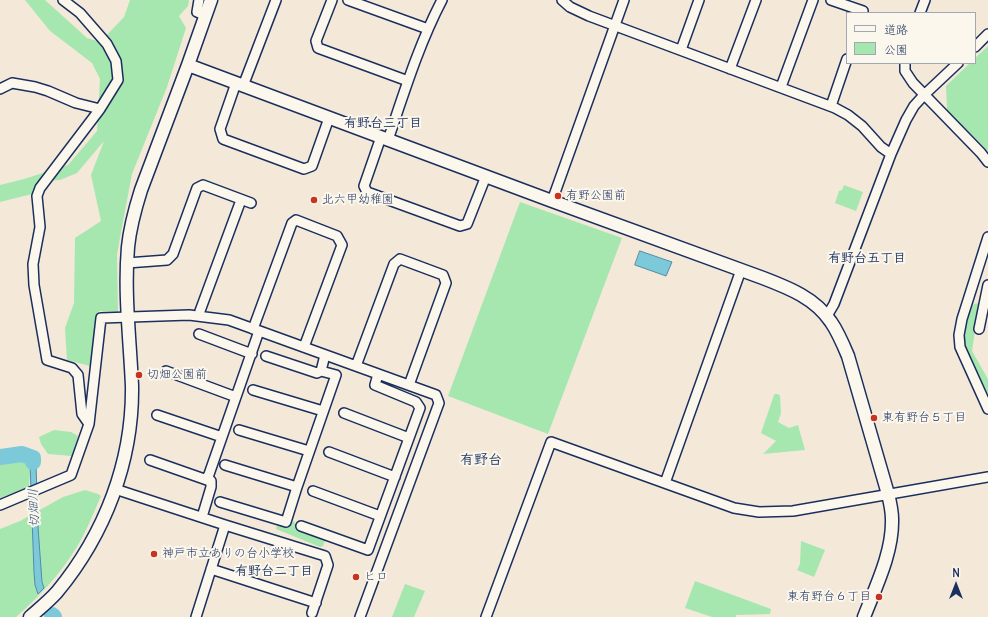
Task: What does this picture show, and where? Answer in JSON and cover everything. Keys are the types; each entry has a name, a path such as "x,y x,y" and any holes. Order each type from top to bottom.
{"street":[{"path":"63,0 80,13 107,44 116,61 118,80 100,110 40,188 37,196 40,226 33,264 34,285 47,360 72,368 78,375 82,414 89,424"},
{"path":"199,0 197,12 206,16"},
{"path":"30,617 56,592 79,562 96,535 108,509 125,459 128,444 132,386 127,263 131,228 139,196 211,0"},
{"path":"276,0 220,129 223,139 304,169 312,166 329,118"},
{"path":"332,0 316,41 318,48 408,82"},
{"path":"348,0 428,29"},
{"path":"442,0 432,18 408,82 364,186 367,192 374,195 460,226 467,224 486,176"},
{"path":"562,0 589,16 831,106 848,115 862,126 881,147 891,154"},
{"path":"552,201 624,0"},
{"path":"681,50 699,0"},
{"path":"730,69 756,0"},
{"path":"781,88 813,0"},
{"path":"831,0 863,12 867,2"},
{"path":"920,12 925,0"},
{"path":"976,46 988,34"},
{"path":"831,106 846,62"},
{"path":"905,64 905,71 912,83 988,162"},
{"path":"827,316 834,304 891,154 906,120 914,106 924,95 957,64"},
{"path":"188,65 741,270 780,285 808,299 827,316 838,333 848,356 888,494 892,517 891,540 885,561 864,617"},
{"path":"0,89 12,82 48,91 76,103 100,110"},
{"path":"127,263 167,260 173,254 197,188 204,185 250,203"},
{"path":"200,316 200,311 241,200"},
{"path":"150,460 206,480 252,354 256,330 292,223 296,220 337,236 342,245 304,347"},
{"path":"988,237 962,320 959,336 960,347 988,409"},
{"path":"356,366 394,264 400,259 443,275 446,283 409,385"},
{"path":"665,483 741,270"},
{"path":"979,329 988,285"},
{"path":"0,505 71,475 89,424 101,318 189,315 229,320 436,395 439,403 360,617"},
{"path":"199,334 252,354"},
{"path":"266,356 317,373 321,370 325,355"},
{"path":"220,502 286,522 336,375 321,370"},
{"path":"166,371 236,397"},
{"path":"301,526 356,547 368,550 420,408 416,402 376,386 378,374"},
{"path":"253,390 323,411"},
{"path":"344,413 410,438"},
{"path":"157,415 222,437"},
{"path":"239,430 309,452"},
{"path":"486,617 551,442 734,508 759,512 792,511 988,477"},
{"path":"329,452 395,477"},
{"path":"225,465 297,487"},
{"path":"202,517 211,487 211,481 207,477"},
{"path":"115,489 325,556 328,565 312,613"},
{"path":"313,491 380,516"},
{"path":"199,616 211,569 225,525"},
{"path":"211,569 316,603"}],"green space":[{"path":"25,0 45,0 87,38 100,42 124,17 130,0 189,0 188,6 179,16 186,28 167,87 132,174 117,255 118,312 99,311 90,366 67,360 65,328 74,303 75,238 101,221 91,175 104,141 77,173 60,180 41,181 32,194 0,202 0,185 68,165 97,131 100,79 92,63 50,31"},
{"path":"988,46 988,151 947,110 946,86 969,64 976,64 976,57"},
{"path":"844,185 863,192 856,211 835,203 839,191 842,190"},
{"path":"520,202 622,238 548,434 448,396"},
{"path":"979,303 972,351 988,379 988,395 964,347 965,331 969,312 974,304"},
{"path":"775,394 780,396 781,413 778,422 789,428 798,425 805,450 763,454 776,441 761,433"},
{"path":"54,430 71,432 78,436 72,456 48,454 41,444 39,437"},
{"path":"21,459 28,460 30,471 29,487 0,498 0,462"},
{"path":"85,490 101,496 86,531 77,547 53,580 16,617 0,617 0,529 20,521 63,497"},
{"path":"294,521 297,528 326,538 323,546 320,547 276,529 278,523 286,526"},
{"path":"801,541 825,550 814,577 797,570 800,564"},
{"path":"695,581 771,609 770,614 736,615 736,617 712,617 685,608"},
{"path":"405,584 425,591 414,617 392,617"}],"water":[{"path":"640,251 672,262 666,276 635,265"},
{"path":"22,451 31,455 36,463 38,527 42,582 44,588 38,594 35,585 34,572 30,463 28,459 17,457 16,452"}],"waterway":[{"name":"切畑川","path":"0,457 22,454 33,458 33,462"}],"place":[{"name":"有野公園前","path":"558,196"},
{"name":"北六甲幼稚園","path":"314,200"},
{"name":"切畑公園前","path":"139,375"},
{"name":"東有野台５丁目","path":"874,418"},
{"name":"神戸市立ありの台小学校","path":"154,554"},
{"name":"ヒロ","path":"356,577"},
{"name":"東有野台６丁目","path":"879,597"}],"district":[{"name":"有野台三丁目","path":"383,123"},
{"name":"有野台五丁目","path":"867,258"},
{"name":"有野台","path":"481,460"},
{"name":"有野台二丁目","path":"274,571"}]}
